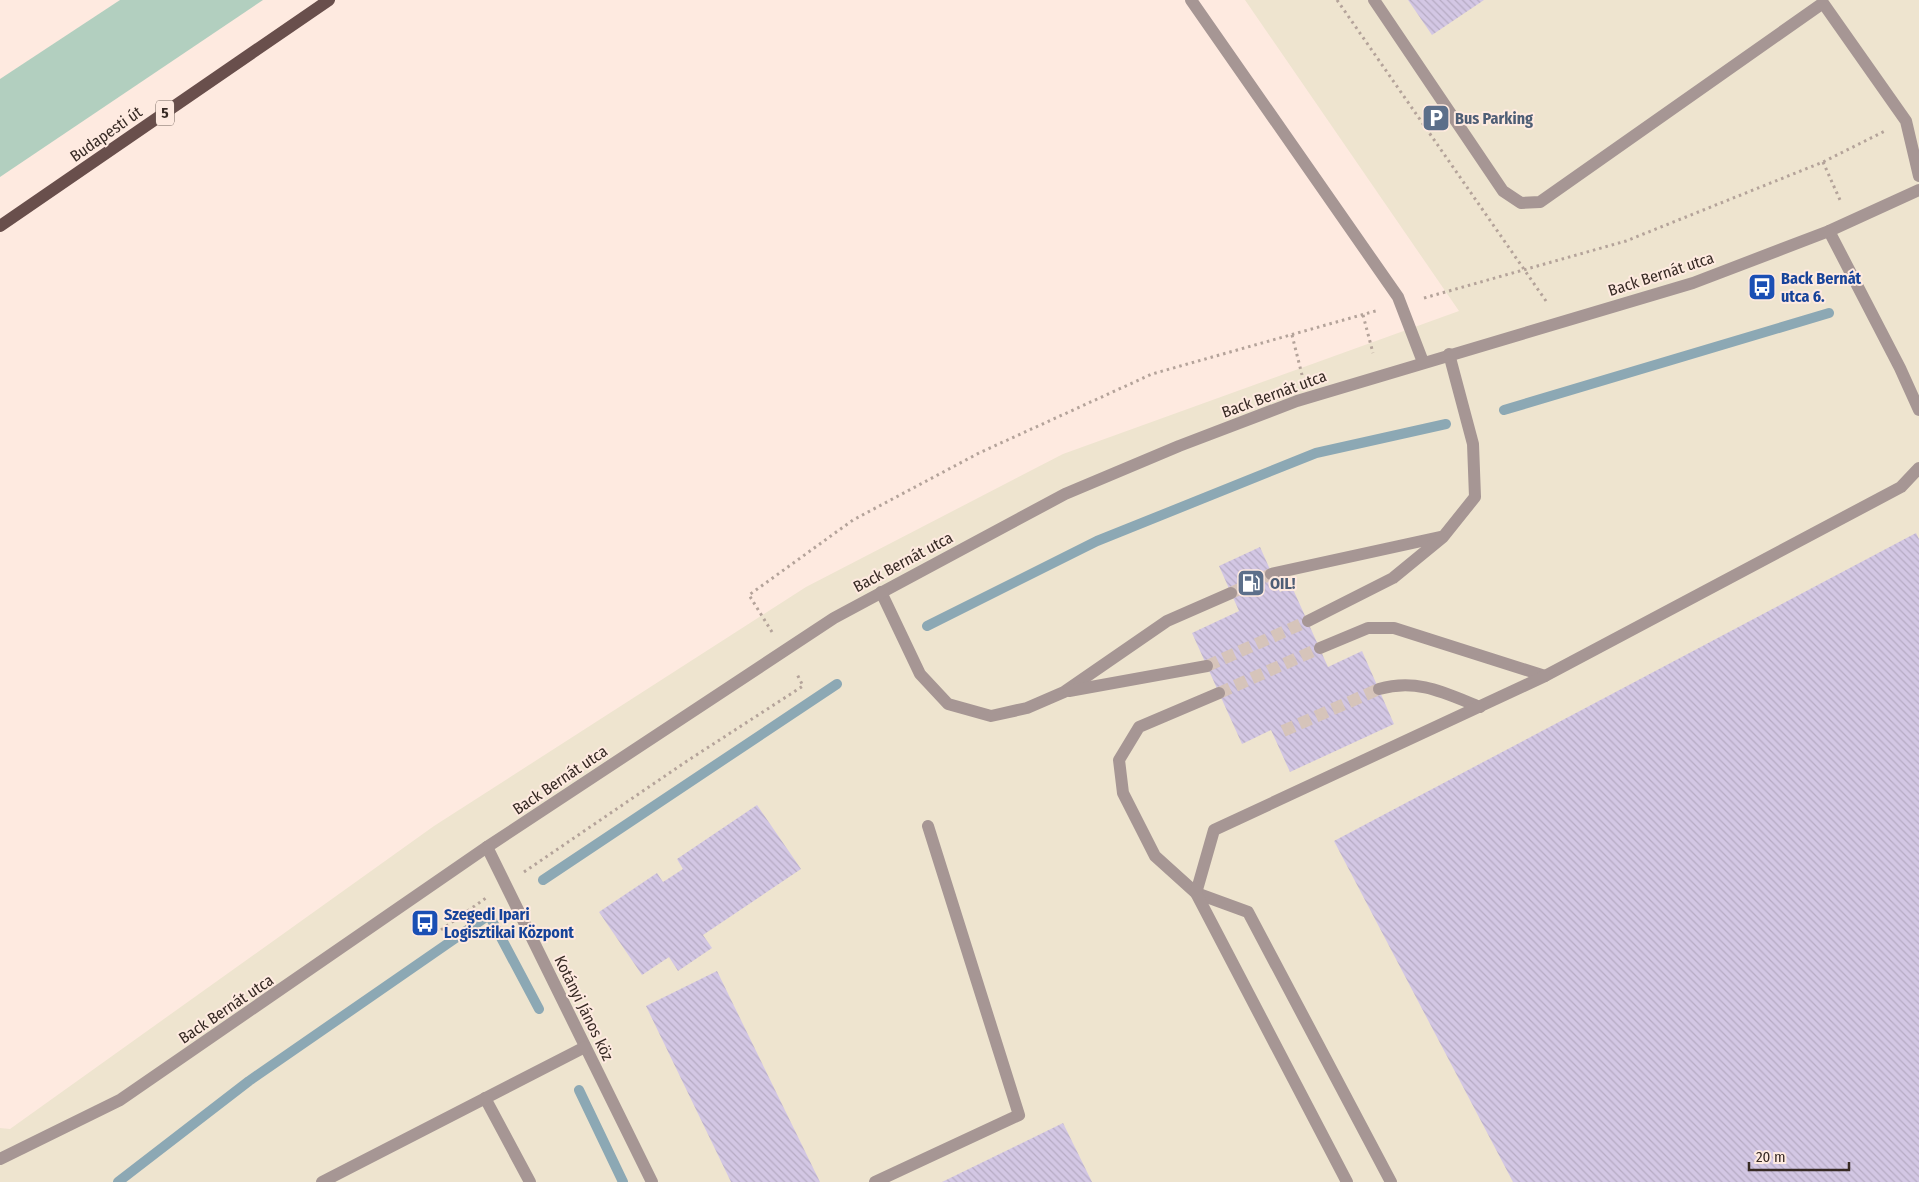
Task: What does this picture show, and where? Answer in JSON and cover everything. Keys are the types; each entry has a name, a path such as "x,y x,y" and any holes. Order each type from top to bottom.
{"main road":[{"name":"Budapesti út","path":"0,226 329,0"}],"street":[{"path":"1191,0 1398,297 1423,362"},
{"path":"1374,0 1503,191 1521,203 1540,202 1822,1 1906,121 1919,176"},
{"name":"Back Bernát utca","path":"0,1159 120,1100 487,847 800,640 881,592 1082,487 1297,401 1449,354 1561,323 1692,283 1829,231 1919,190"},
{"path":"1829,231 1900,368 1919,410"},
{"path":"1308,621 1393,578 1443,537 1475,496 1473,444 1449,354"},
{"path":"1196,893 1214,830 1545,676 1901,487 1919,468"},
{"path":"1272,574 1443,537"},
{"path":"881,592 920,674 948,704 991,716 1027,708 1064,692 1167,621 1230,593"},
{"path":"1320,648 1368,628 1394,628 1545,676"},
{"path":"1064,692 1207,666"},
{"path":"1379,689 1391,686 1430,686 1480,707"},
{"path":"1219,693 1139,727 1119,760 1123,793 1155,856 1196,893 1347,1182"},
{"path":"875,1182 1019,1115 928,826"},
{"name":"Kotányi János köz","path":"487,847 652,1182"},
{"path":"1196,893 1248,912 1391,1182"},
{"path":"322,1182 585,1047"},
{"path":"485,1098 530,1182"}],"path":[{"path":"1337,0 1561,323"},
{"path":"1823,162 1850,222"},
{"path":"1363,315 1374,354"},
{"path":"1292,335 1302,375"}],"shaded area":[{"path":"1245,0 1919,0 1919,1182 0,1182 0,1128 10,1129 434,826 806,587 1063,454 1459,311"}],"green space":[{"path":"120,0 263,0 0,177 0,79"}],"building":[{"path":"1408,0 1484,0 1432,35"},
{"path":"1916,533 1919,539 1919,1182 1513,1182 1334,841"},
{"path":"1260,547 1280,592 1292,587 1328,667 1362,651 1394,724 1290,772 1271,730 1242,744 1192,633 1239,611 1219,566"},
{"path":"757,805 801,869 703,935 712,948 678,971 669,957 642,975 599,912 657,873 663,882 683,869 677,859"},
{"path":"717,971 820,1182 731,1182 646,1006"},
{"path":"1063,1123 1092,1182 942,1182"}],"waterway":[{"path":"1504,410 1829,313"},
{"path":"927,626 1097,541 1316,453 1446,424"},
{"path":"543,880 837,684"},
{"path":"118,1182 249,1081 489,915 539,1009"},
{"path":"579,1090 623,1182"}],"tunnel":[{"path":"1231,593 1271,574"},
{"path":"1207,666 1308,621"},
{"path":"1219,693 1320,648"},
{"path":"1283,731 1379,689"}],"place":[{"name":"Bus Parking","path":"1436,118"},
{"name":"Back Bernát utca 6.","path":"1762,287"},
{"name":"OIL!","path":"1251,583"},
{"name":"Szegedi Ipari Logisztikai Központ","path":"425,923"}]}
